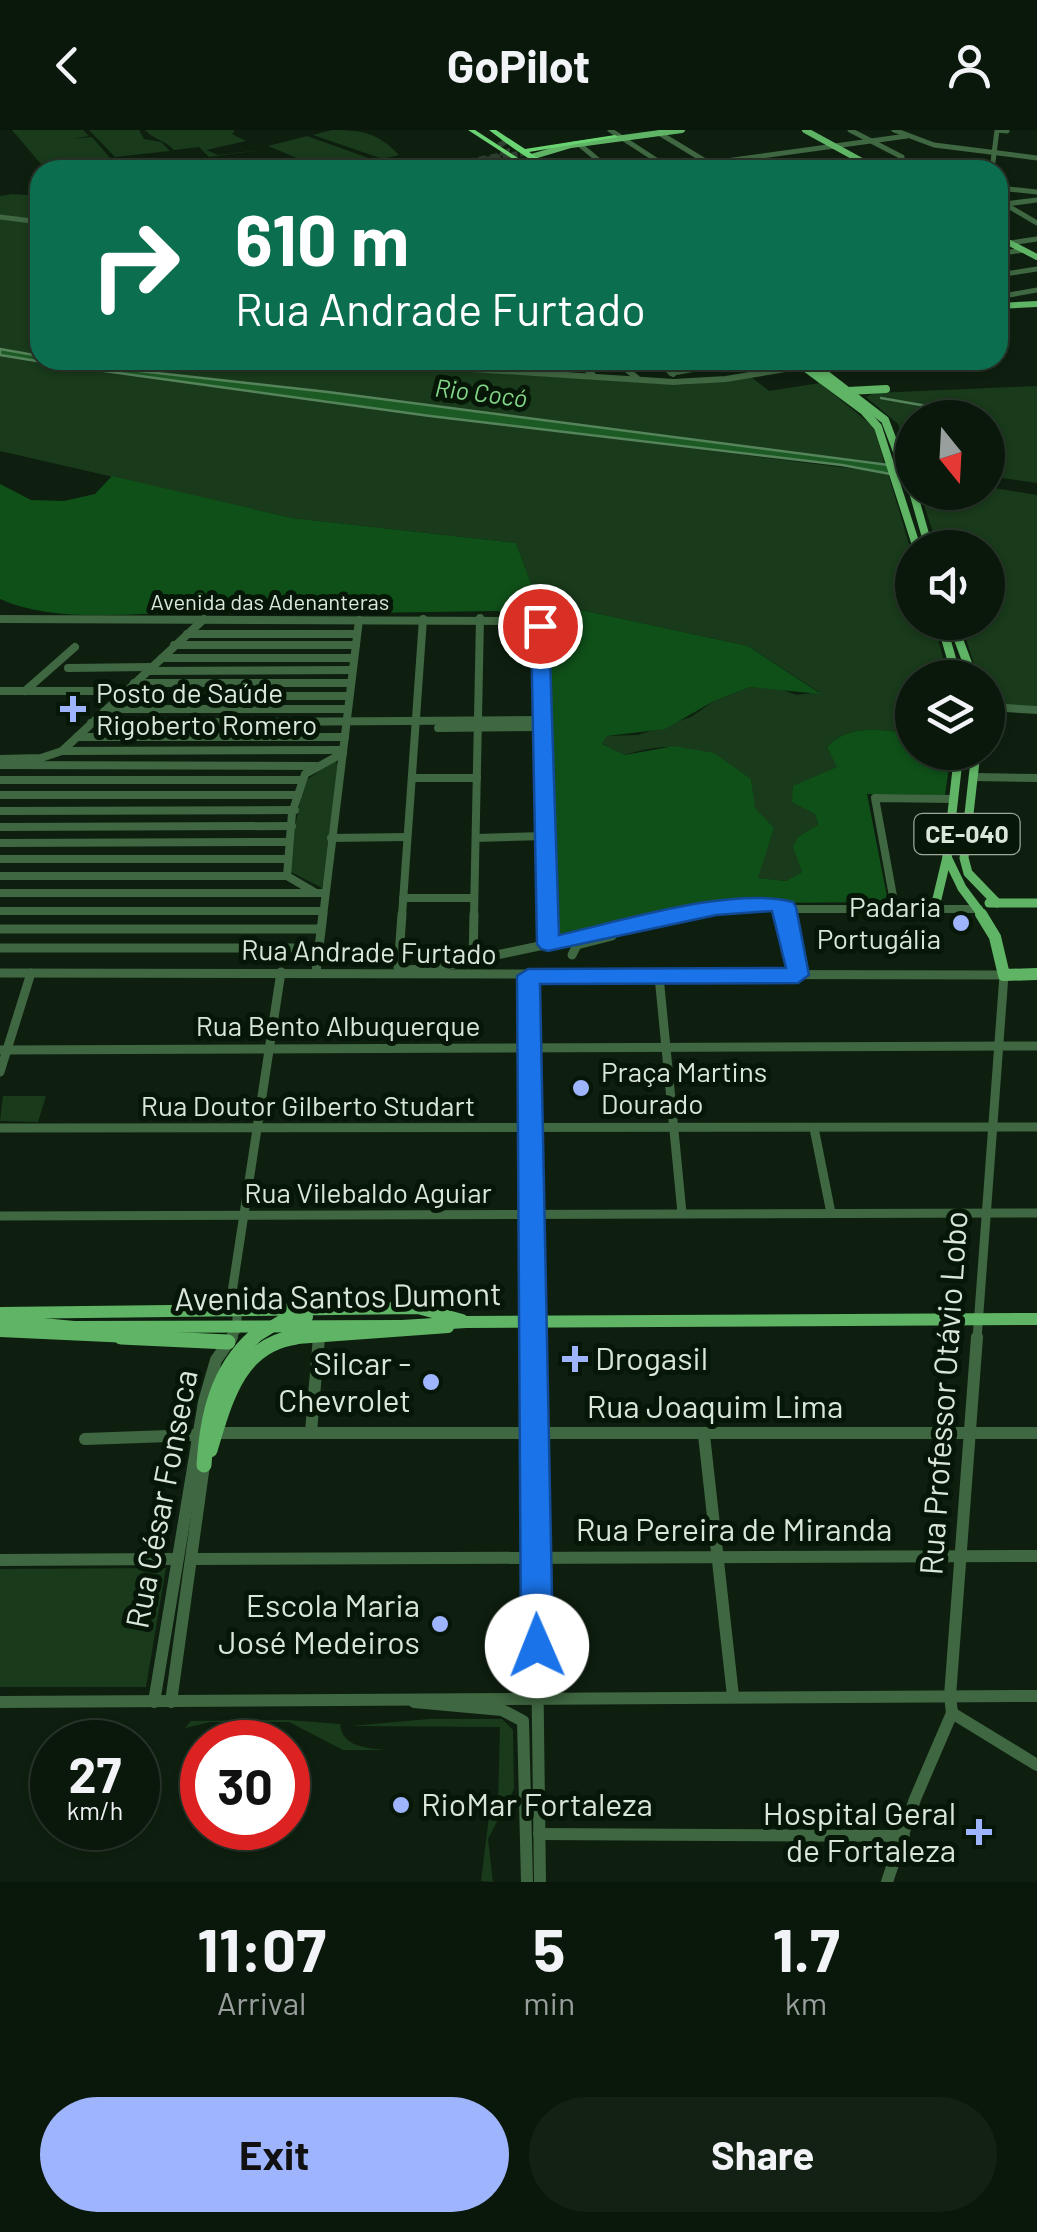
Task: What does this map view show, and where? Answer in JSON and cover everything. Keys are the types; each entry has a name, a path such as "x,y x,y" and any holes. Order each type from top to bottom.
{"highway":[{"path":"471,130 515,160"},
{"path":"489,130 501,141"},
{"path":"489,130 538,160"},
{"path":"521,150 617,135"}],"main road":[{"path":"531,155 617,135 682,130"},
{"path":"805,132 858,160"},
{"path":"531,155 617,135"},
{"path":"1008,240 1037,255"},
{"path":"1013,243 1037,255"},
{"path":"1008,302 1037,303"},
{"path":"812,370 864,411"},
{"path":"815,370 886,420 895,441"},
{"path":"816,374 849,392 878,427 912,530"},
{"path":"849,392 884,390 849,392"},
{"path":"952,660 946,640 956,641 963,653"},
{"path":"956,640 966,660"},
{"name":"CE-040","path":"957,770 947,856 952,875 977,906"},
{"name":"CE-040","path":"975,770 964,858 968,872 996,903"},
{"path":"936,904 947,856"},
{"path":"977,906 1037,906"},
{"path":"977,906 1037,906"},
{"name":"Rua Professor Otávio Lobo","path":"977,906 1002,946 1004,974"},
{"name":"Rua Andrade Furtado","path":"1004,974 1037,974"},
{"path":"0,1317 418,1308 460,1319"},
{"name":"Avenida Santos Dumont","path":"0,1317 74,1327 402,1326 460,1319 533,1322 1037,1318"},
{"path":"204,1465 208,1421 238,1350 254,1333 300,1317 460,1319"},
{"path":"204,1465 214,1433 254,1352 284,1338 431,1332 460,1319"},
{"name":"Avenida Santos Dumont","path":"0,1331 228,1342"}],"street":[{"path":"850,130 902,157"},
{"path":"894,130 934,145 1037,158"},
{"path":"993,160 997,130 1006,131"},
{"path":"663,132 703,160"},
{"path":"617,135 657,160"},
{"path":"734,160 906,136"},
{"path":"579,144 598,160"},
{"path":"1008,189 1037,194"},
{"path":"1008,202 1037,194"},
{"path":"1008,208 1037,222"},
{"path":"0,216 30,220"},
{"path":"1013,243 1037,239"},
{"path":"1008,252 1024,250"},
{"path":"1008,273 1037,269"},
{"path":"1008,299 1037,290"},
{"path":"491,370 682,382 772,370"},
{"path":"587,370 595,377"},
{"path":"627,370 639,380"},
{"path":"668,370 682,382"},
{"path":"671,372 681,370"},
{"path":"737,370 745,376"},
{"path":"476,962 480,618"},
{"name":"Avenida das Adenanteras","path":"0,620 526,618 538,622 543,724"},
{"path":"62,751 204,619"},
{"path":"398,970 423,619"},
{"path":"316,972 320,893 332,838 359,620"},
{"path":"186,634 357,634"},
{"path":"174,645 356,646"},
{"path":"25,691 75,646"},
{"path":"160,658 354,658"},
{"path":"68,668 352,670"},
{"path":"134,683 351,682"},
{"path":"0,691 349,696"},
{"path":"1005,708 1037,710"},
{"path":"105,709 347,709"},
{"path":"91,723 346,724 352,728 543,724 548,944"},
{"path":"77,737 345,736"},
{"path":"0,762 41,758 62,751 343,752"},
{"path":"287,876 286,859 302,780 316,766 343,752"},
{"path":"0,762 316,766"},
{"path":"412,778 477,778"},
{"path":"974,778 1037,778"},
{"path":"0,780 302,780"},
{"path":"0,795 298,795"},
{"path":"894,907 875,798 954,799"},
{"path":"0,810 295,810"},
{"path":"0,827 292,826"},
{"path":"476,838 545,836"},
{"path":"332,838 407,837"},
{"path":"0,842 289,842"},
{"path":"0,859 286,859"},
{"path":"0,876 287,876 320,893"},
{"path":"0,893 320,893"},
{"path":"403,898 474,898"},
{"path":"894,907 977,906"},
{"path":"476,962 548,944 722,913 785,907 977,906"},
{"path":"785,907 798,975"},
{"path":"0,911 322,911"},
{"path":"0,929 320,929"},
{"path":"575,976 572,955 577,945 613,933"},
{"path":"0,948 318,948"},
{"path":"295,972 431,969 556,948 572,955"},
{"name":"Rua César Fonseca","path":"154,1702 211,1371 237,1330 233,1312 244,1216 281,972"},
{"path":"0,1072 3,1050 31,973"},
{"name":"Rua Andrade Furtado","path":"0,974 1004,974"},
{"name":"Rua Professor Otávio Lobo","path":"887,1882 952,1712 968,1432 1004,974"},
{"path":"528,976 540,1882"},
{"path":"659,976 682,1213"},
{"name":"Rua Bento Albuquerque","path":"3,1050 1037,1046"},
{"name":"Rua Doutor Gilberto Studart","path":"0,1128 1037,1127"},
{"path":"814,1128 831,1214"},
{"name":"Rua Vilebaldo Aguiar","path":"0,1216 1037,1213"},
{"path":"311,1432 319,1336"},
{"name":"Rua Joaquim Lima","path":"214,1433 535,1436 1037,1432"},
{"path":"84,1439 197,1435"},
{"path":"704,1435 733,1696"},
{"name":"Rua César Fonseca","path":"171,1702 204,1465"},
{"name":"Rua Pereira de Miranda","path":"192,1559 1037,1556"},
{"path":"0,1560 176,1559"},
{"path":"0,1702 1037,1696"},
{"path":"411,1701 430,1709 508,1710 523,1721 526,1882"},
{"path":"952,1712 1037,1766"},
{"path":"539,1834 904,1836"}],"shaded area":[{"path":"12,130 83,130 89,136 72,139 92,137 112,160 38,160"},
{"path":"89,130 139,130 144,139 161,142 170,151 115,157"},
{"path":"145,130 235,130 232,134 246,141 206,150 218,155 268,149 209,157 199,147 174,150"},
{"path":"332,130 360,132 376,137 399,155 386,160 313,135"},
{"path":"307,136 374,160 301,160 268,146"},
{"path":"30,195 30,354 0,349 0,196"},
{"name":"Rio Cocó","path":"0,349 30,354 30,360 0,355"},
{"path":"0,355 30,359 30,370 106,370 430,416 888,473 895,510 899,510 905,530 895,530 895,640 938,640 944,660 895,660 895,732 856,731 827,747 838,767 824,773 815,814 818,826 799,837 802,872 787,881 757,878 774,828 754,808 751,779 720,760 691,749 661,747 625,755 602,744 606,736 638,735 691,717 714,701 750,687 780,689 797,695 819,692 748,646 581,610 546,595 532,586 516,543 292,518 0,451"},
{"name":"Rio Cocó","path":"97,370 130,370 328,392 895,466 895,475 842,465 430,416"},
{"path":"142,370 445,370 683,385 751,377 769,391 820,383 874,427 885,465"},
{"path":"1037,386 1037,483 1005,478 1005,400 895,400 895,421 866,397 874,393"},
{"path":"112,476 292,518 516,543 532,586 581,610 748,646 821,694 750,687 714,701 665,729 607,736 602,744 625,755 674,746 714,753 751,779 755,808 774,828 758,878 786,881 802,872 793,847 798,837 818,825 815,814 792,802 793,786 837,767 827,747 846,734 867,730 895,732 895,770 949,770 945,795 867,794 888,902 767,903 553,939 544,619 497,611 297,614 277,612 276,599 224,598 218,610 72,615 0,599 0,484 31,500 64,501 95,494"},
{"path":"1005,490 1037,495 1037,708 1005,706 1005,660 973,660 966,640 1005,640 1005,530 932,530 926,510 1005,510"},
{"path":"334,760 338,765 322,888 291,872 288,862 304,782"},
{"path":"3,1096 46,1096 38,1122 0,1121"},
{"path":"166,1568 146,1687 0,1687 0,1569"},
{"path":"429,1719 502,1719 513,1730 514,1789 488,1839 493,1882 481,1881 490,1808 498,1807 500,1727 351,1726"},
{"path":"310,1722 340,1724 351,1742 386,1750 343,1750 310,1733"}],"waterway":[{"path":"881,398 895,400"}],"tunnel":[{"path":"482,160 503,156 506,150 501,141"},
{"path":"485,160 530,152"}],"place":[{"name":"Posto de Saúde Rigoberto Romero","path":"73,709"},
{"name":"Padaria Portugália","path":"961,923"},
{"name":"Praça Martins Dourado","path":"581,1088"},
{"name":"Drogasil","path":"575,1359"},
{"name":"Silcar - Chevrolet","path":"431,1382"},
{"name":"Escola Maria José Medeiros","path":"440,1624"},
{"name":"RioMar Fortaleza","path":"401,1805"},
{"name":"Hospital Geral de Fortaleza","path":"979,1832"}],"route":[{"path":"537,1646 528,976 798,975 785,907 772,904 716,908 548,944 540,626"}]}
